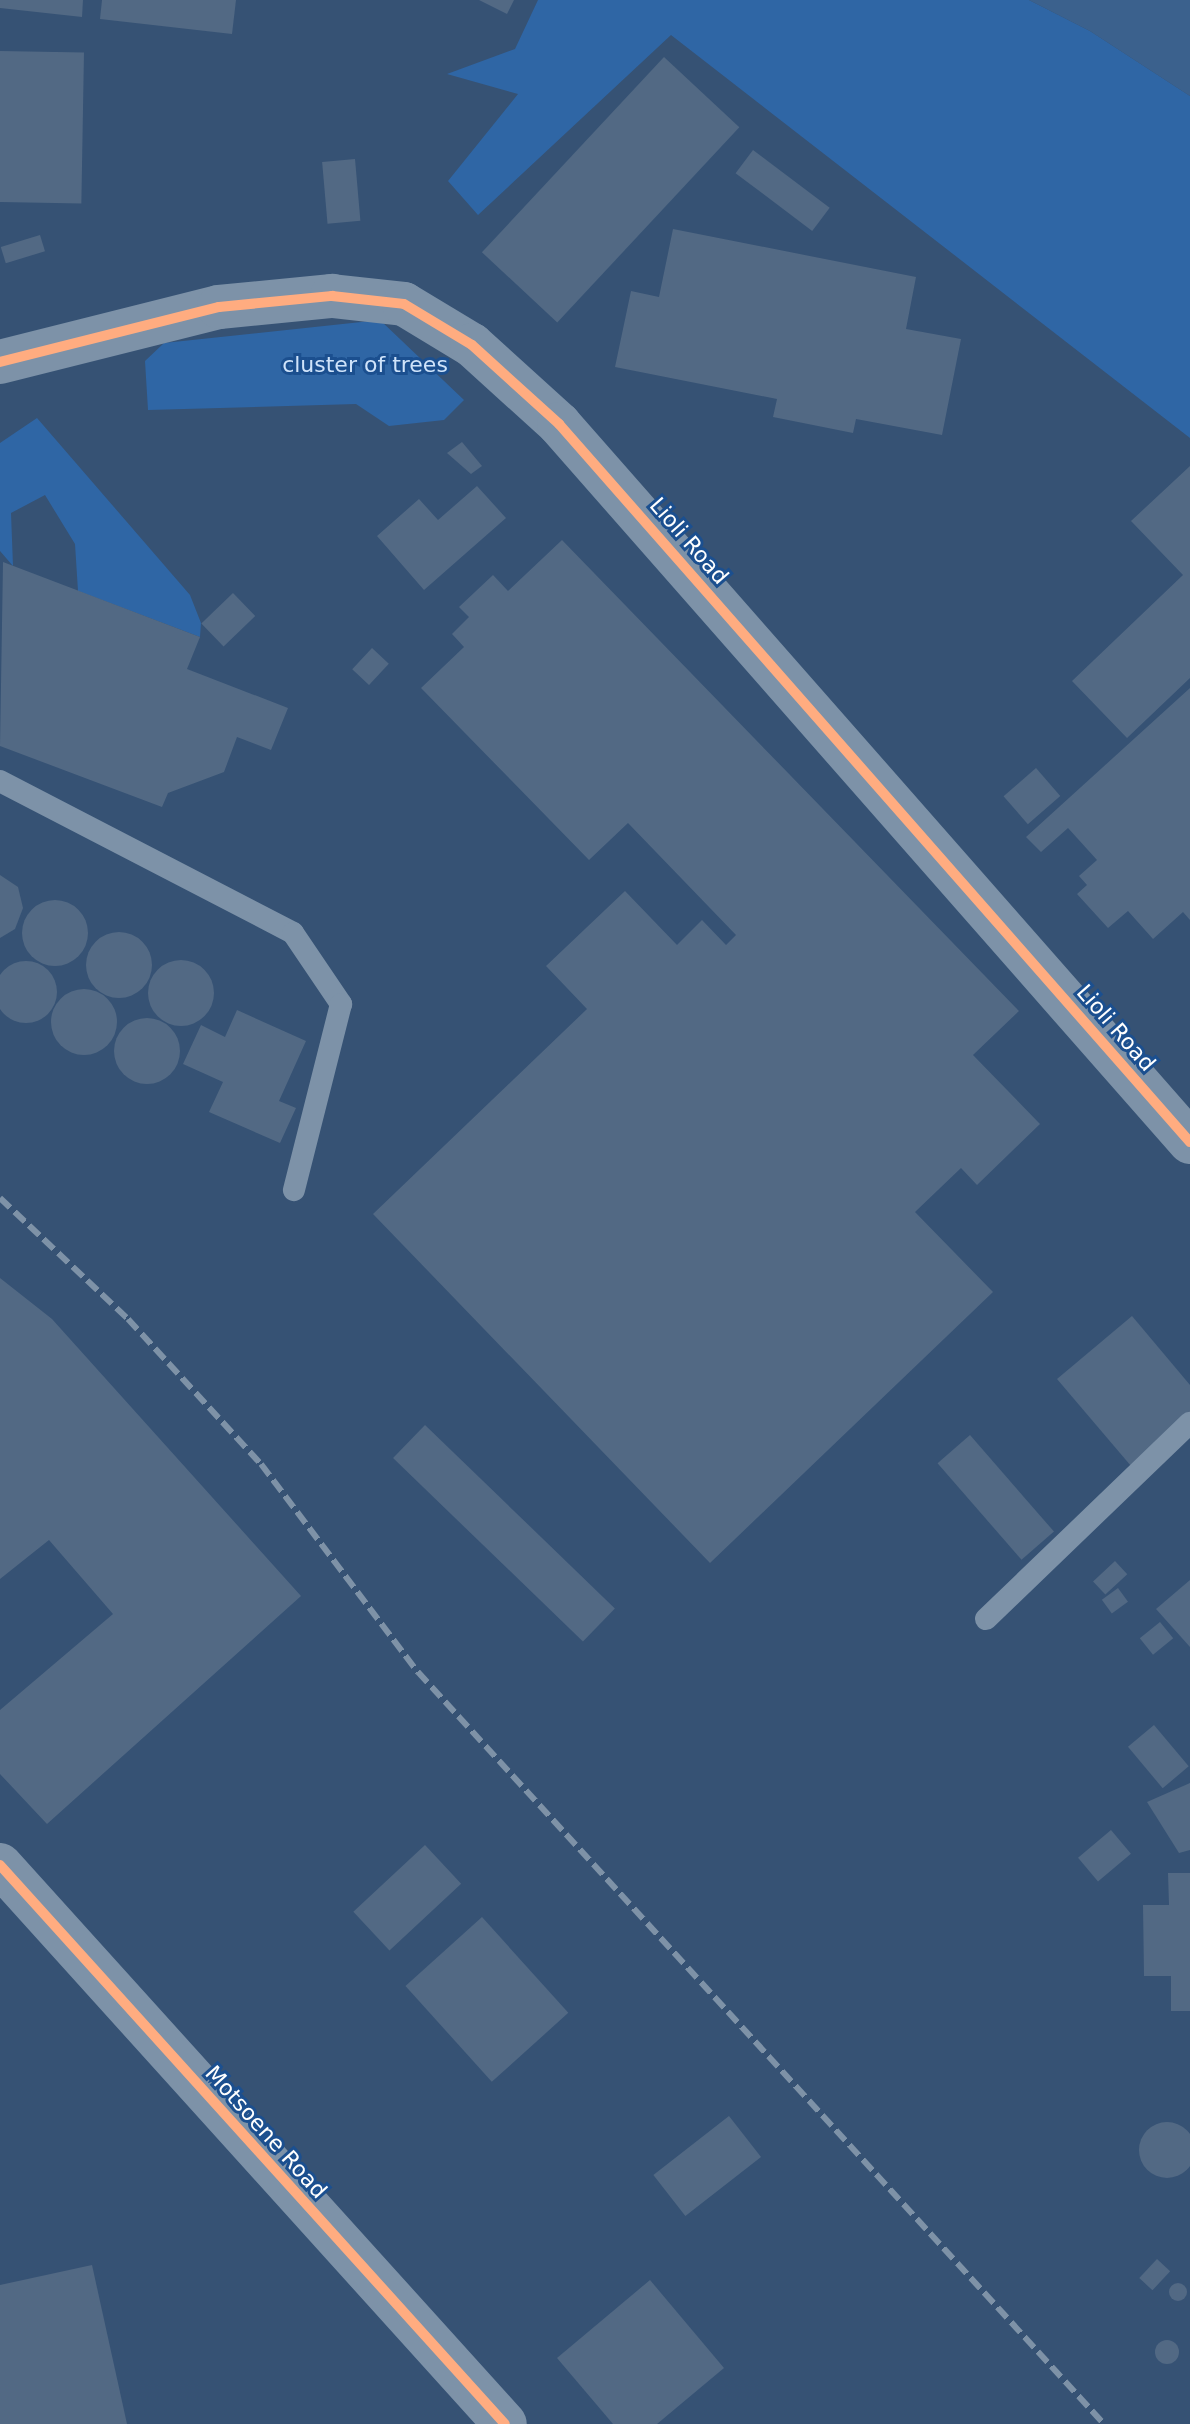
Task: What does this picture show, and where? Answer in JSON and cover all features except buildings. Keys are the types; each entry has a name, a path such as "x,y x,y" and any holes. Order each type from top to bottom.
{"street":[{"name":"Lioli Road","path":"0,362 219,307 332,296 404,304 472,345 559,424 1190,1142"},
{"name":"Motsoene Road","path":"0,1865 505,2424"}],"lane":[{"path":"0,781 293,933 341,1004 294,1190"},
{"path":"986,1619 1190,1423"}],"green space":[{"path":"538,0 1029,0 1090,31 1190,96 1190,438 671,35 478,215 448,181 518,94 447,74 515,49"},
{"name":"cluster of trees","path":"380,320 464,400 444,420 389,426 356,404 148,410 145,361 164,343"},
{"path":"37,418 190,595 201,623 200,637 78,591 75,544 45,495 11,513 13,566 0,551 0,443"}],"shaded area":[{"path":"1029,0 1190,0 1190,96 1090,31"}],"railway":[{"path":"0,1198 128,1319 261,1464 418,1672 1104,2424"}],"cycle path":[{"path":"0,362 219,307 332,296 404,304 472,345 559,424 1190,1142"},
{"path":"0,1865 505,2424"}]}
